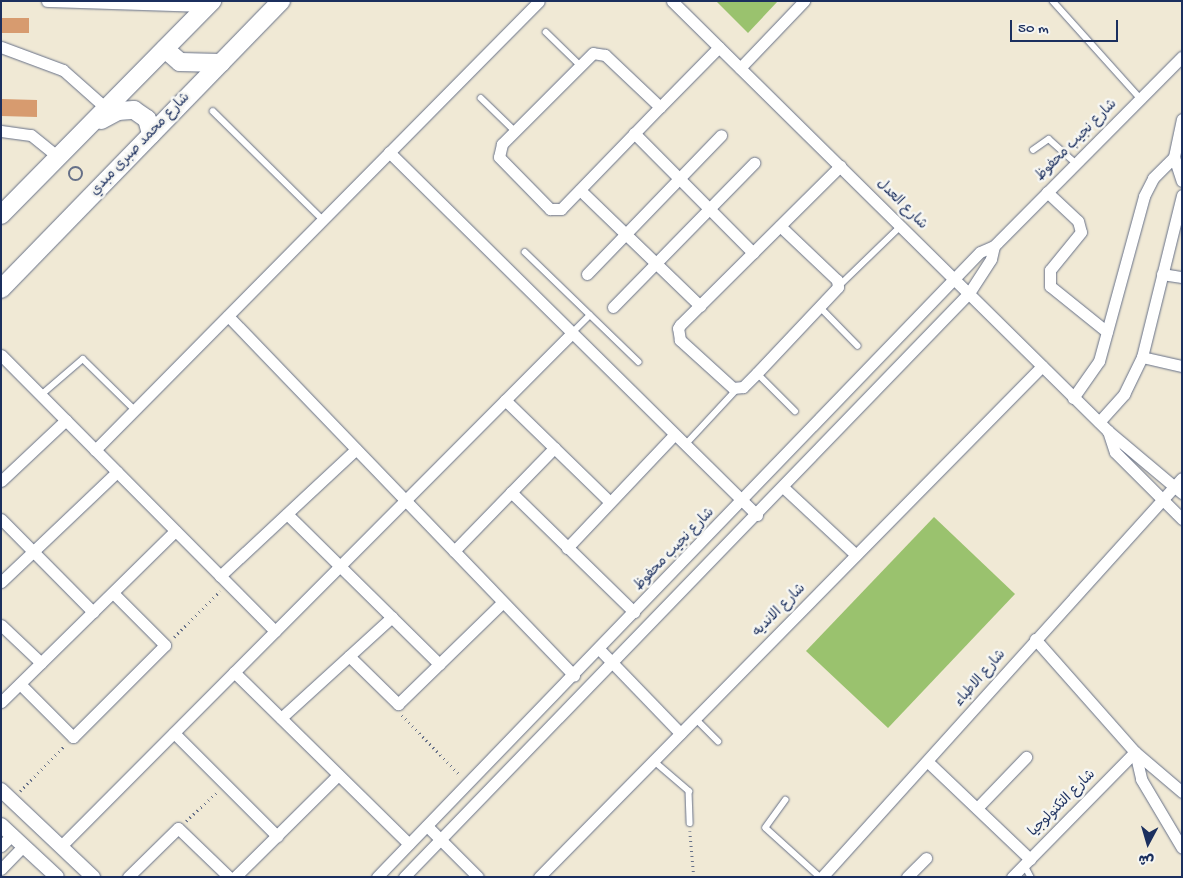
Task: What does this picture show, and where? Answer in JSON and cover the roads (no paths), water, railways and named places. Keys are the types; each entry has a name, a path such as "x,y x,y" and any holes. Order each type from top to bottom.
{"main road":[{"name":"شارع محمد صبرى مبدي","path":"1,289 281,1"},
{"path":"1,215 210,4"},
{"path":"165,50 180,62 221,62"},
{"path":"86,128 118,111 134,110 147,119 151,134"}],"street":[{"path":"47,1 210,4"},
{"path":"95,450 539,1"},
{"name":"شارع العدل","path":"672,1 1108,431 1179,486"},
{"path":"740,68 804,1"},
{"path":"1,47 63,70 106,108"},
{"path":"660,107 602,52 588,55 500,147 499,158 546,206 561,209 580,190 718,47"},
{"name":"شارع نجيب محفوظ","path":"404,877 784,488 969,293 994,246 1182,57"},
{"path":"1182,119 1174,157 1182,181"},
{"path":"1,131 31,135 58,157"},
{"path":"634,134 753,252"},
{"path":"587,274 721,135"},
{"path":"389,152 757,515"},
{"path":"1074,398 1092,374 1107,332 1144,196 1153,178 1174,157"},
{"path":"613,307 754,164"},
{"path":"780,226 837,280 838,287 757,373 737,388 727,385 679,336 680,325 840,166"},
{"path":"580,190 700,306"},
{"path":"1047,192 1078,222 1081,232 1050,270 1050,286 1107,332"},
{"path":"1099,422 1124,394 1142,357 1182,195"},
{"name":"شارع نجيب محفوظ","path":"377,877 743,502 983,249 994,246"},
{"path":"1162,274 1182,277"},
{"path":"228,316 574,675"},
{"path":"61,846 572,333"},
{"path":"1,355 275,631"},
{"path":"1142,357 1182,366"},
{"name":"شارع الانديه","path":"539,877 1042,366"},
{"path":"505,400 610,502"},
{"path":"1,481 66,420"},
{"name":"شارع العدل","path":"1108,431 1115,452 1159,499 1182,519"},
{"path":"567,548 674,435"},
{"path":"454,551 554,448"},
{"path":"224,580 287,514 356,449"},
{"path":"1,582 117,472"},
{"name":"شارع الاطباء","path":"821,877 928,762 1159,499 1179,486"},
{"path":"784,488 856,555"},
{"path":"511,492 634,612"},
{"path":"287,514 440,664"},
{"path":"1,519 93,612"},
{"path":"1,702 175,530"},
{"path":"20,684 74,737 166,644 113,593"},
{"path":"349,656 398,704 503,602"},
{"path":"281,718 392,617"},
{"path":"1,625 41,663"},
{"path":"1035,639 1135,752 1182,792"},
{"path":"599,649 680,733"},
{"path":"234,672 409,844"},
{"path":"174,733 277,836"},
{"path":"1135,752 1142,779 1182,848"},
{"name":"شارع التكنولوجيا","path":"1012,877 1135,752"},
{"path":"977,808 1026,757"},
{"path":"928,762 977,808 1027,861"},
{"path":"235,877 338,775"},
{"path":"6,795 94,877"},
{"path":"426,826 478,877"},
{"path":"128,877 178,828 228,877"},
{"path":"1,846 6,830 57,877"},
{"path":"1,870 23,846"},
{"path":"907,877 926,858"}],"lane":[{"path":"1053,1 1141,99"},
{"path":"546,32 579,64"},
{"path":"481,98 515,131"},
{"path":"213,111 323,220"},
{"path":"1033,150 1049,139 1076,163"},
{"path":"838,287 901,226"},
{"path":"525,252 639,362"},
{"path":"820,307 858,346"},
{"path":"572,333 590,315"},
{"path":"41,395 83,359 135,410"},
{"path":"757,373 795,411"},
{"path":"685,445 737,388"},
{"path":"695,718 718,741"},
{"path":"653,760 689,791 690,823"},
{"path":"786,800 766,828 821,877"},
{"path":"1027,861 1031,877"}]}
